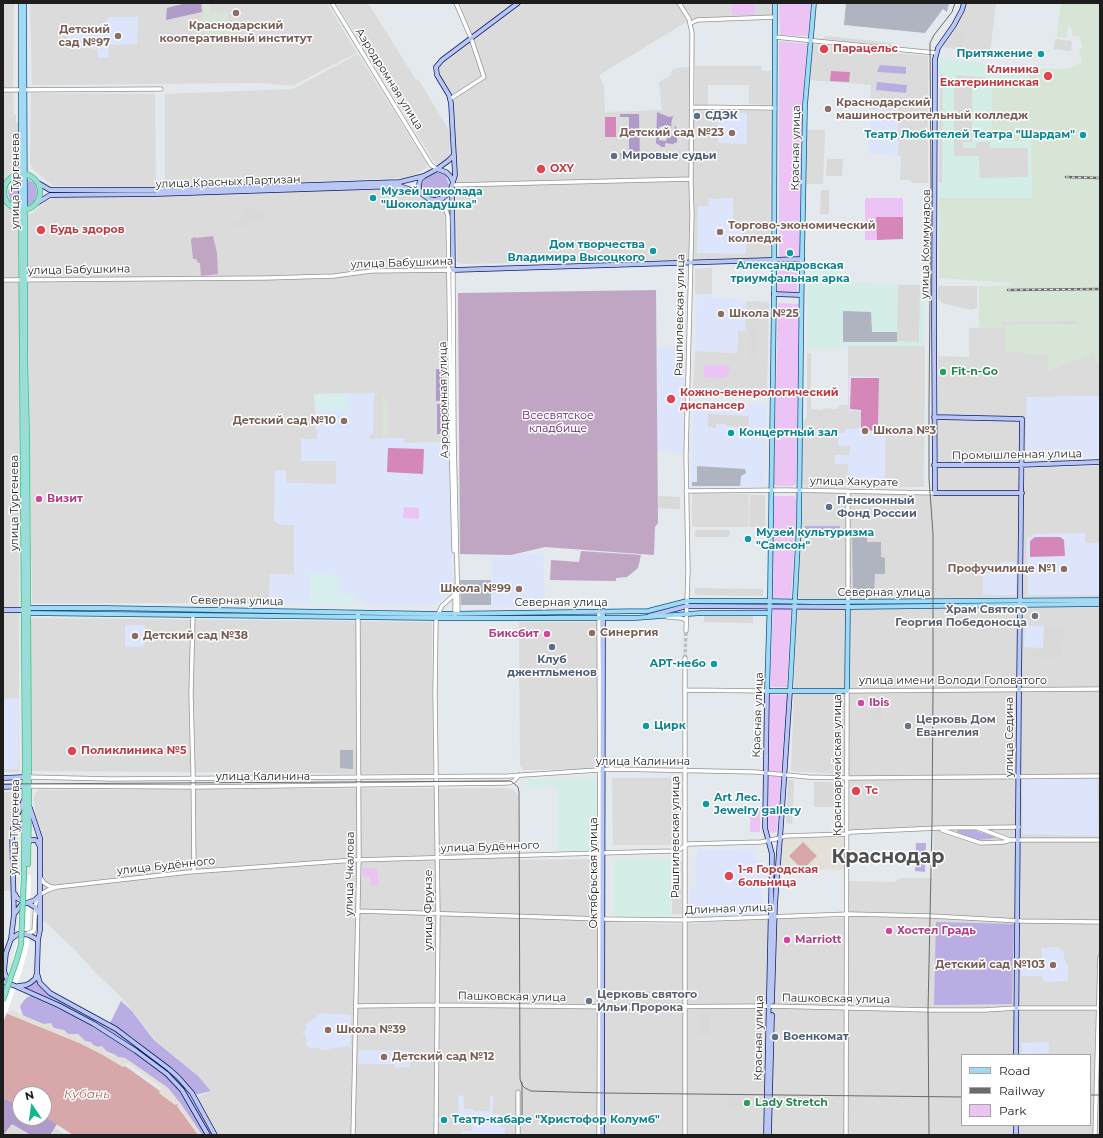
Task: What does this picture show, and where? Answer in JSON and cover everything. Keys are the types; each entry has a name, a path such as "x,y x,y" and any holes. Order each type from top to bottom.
{"highway":[{"path":"3,185 12,178 23,175 32,178 38,183 40,192 36,203 32,207 23,210 13,208 5,201 5,190 8,182"},
{"name":"улица Тургенева","path":"23,210 25,611 27,786 29,806 28,864 24,872"},
{"name":"улица Тургенева","path":"3,1000 21,944 25,796 27,786"}],"main road":[{"name":"улица Тургенева","path":"21,3 23,210"},
{"name":"улица Тургенева","path":"22,89 24,3"},
{"path":"450,98 437,75 436,67 442,60 518,3"},
{"name":"Красная улица","path":"769,1135 773,916 772,854 765,828 770,603 774,294 775,3"},
{"name":"Красная улица","path":"773,916 790,691 798,539 806,105 814,3"},
{"name":"улица Коммунаров","path":"935,492 935,66 936,53 959,16 964,3"},
{"name":"Аэродромная улица","path":"450,98 455,175 452,185 451,270"},
{"path":"436,169 446,172 450,176 452,185 450,192 443,198 435,200 429,199 422,194 419,185 420,180 429,172 448,162 453,156"},
{"name":"улица Красных Партизан","path":"38,183 50,190 162,190 400,182 424,176"},
{"name":"улица Красных Партизан","path":"36,203 50,195 156,194 400,186 422,194"},
{"name":"улица Бабушкина","path":"451,270 802,259"},
{"path":"774,294 802,294"},
{"name":"улица Седина","path":"934,417 1022,419 1016,1054"},
{"name":"Промышленная улица","path":"934,465 1022,465 1100,462"},
{"name":"улица Хакурате","path":"935,492 1022,494"},
{"name":"Северная улица","path":"3,610 236,616 437,616 648,611 687,604 770,603 848,605 1100,600"},
{"name":"Северная улица","path":"1021,602 1100,604"},
{"name":"Северная улица","path":"456,615 635,618 687,604"},
{"name":"Красноармейская улица","path":"848,605 848,691"},
{"path":"236,610 236,616"},
{"name":"Северная улица","path":"25,611 236,610 358,615"},
{"name":"Октябрьская улица","path":"601,611 603,757 601,770 602,1135"},
{"name":"Северная улица","path":"646,616 663,617 686,613 769,613"},
{"name":"улица имени Володи Головатого","path":"767,691 848,691"},
{"name":"улица Калинина","path":"3,778 27,777"},
{"name":"улица Калинина","path":"3,787 27,786"},
{"path":"11,985 4,971 5,955 11,939 14,914 12,830 25,796"},
{"path":"29,806 39,834 40,848 40,930 38,940 37,973 40,983 50,993 116,1029 169,1069 192,1093 215,1135"},
{"path":"12,830 15,825 19,824 24,828"},
{"path":"28,845 30,841 35,840 40,848"},
{"path":"14,883 17,898 35,906 40,914"},
{"path":"14,914 17,909 35,900 40,894"},
{"path":"11,939 18,934 29,934 38,940"},
{"path":"11,985 21,986 30,983 35,978 37,973"},
{"path":"3,982 58,1005 94,1024 136,1051 166,1074 182,1090 208,1135"},
{"name":"Красная улица","path":"766,1135 771,1007"}],"street":[{"name":"Аэродромная улица","path":"332,3 431,165 436,169"},
{"path":"450,98 484,77 471,38 456,3"},
{"name":"Рашпилевская улица","path":"679,3 691,23 692,38 692,215 686,491 688,529 686,631"},
{"path":"691,23 697,20 775,17"},
{"path":"775,37 936,53"},
{"path":"3,90 161,89"},
{"path":"692,107 775,108"},
{"path":"429,172 431,165"},
{"path":"452,185 691,179"},
{"name":"Аэродромная улица","path":"429,199 443,206 448,213 451,270 456,615"},
{"name":"Аэродромная улица","path":"451,270 451,437 456,615"},
{"name":"улица Бабушкина","path":"3,280 266,278 334,276 371,271 451,270"},
{"name":"улица Хакурате","path":"686,491 800,490 935,492"},
{"name":"Красноармейская улица","path":"848,491 848,605"},
{"path":"437,616 442,606 455,594"},
{"path":"193,615 191,694 194,871"},
{"name":"улица Чкалова","path":"353,1135 359,860 358,615"},
{"name":"улица Фрунзе","path":"436,1135 438,857 435,694 437,616"},
{"name":"Северная улица","path":"663,617 680,618 686,620"},
{"name":"Октябрьская улица","path":"601,618 601,770"},
{"name":"Рашпилевская улица","path":"684,1135 685,658"},
{"name":"улица имени Володи Головатого","path":"848,691 1019,691 1100,689"},
{"name":"улица имени Володи Головатого","path":"685,690 767,691"},
{"name":"Красноармейская улица","path":"846,1135 846,778 848,691"},
{"path":"603,757 613,770"},
{"name":"улица Калинина","path":"27,777 107,779 359,777 519,775 601,770 766,772 808,777 846,778 1100,776"},
{"name":"улица Калинина","path":"27,786 193,787 508,784 514,781 519,775"},
{"name":"улица Будённого","path":"974,827 1010,840"},
{"name":"улица Будённого","path":"40,894 57,887 194,871 359,860 672,851 680,849 685,845 720,842 768,841 785,836 940,828 1019,827"},
{"name":"улица Будённого","path":"940,828 981,843 1004,842 1010,840 1100,840"},
{"path":"40,876 47,885 57,887"},
{"path":"24,934 34,931 35,906 40,894"},
{"name":"Длинная улица","path":"358,912 685,920 846,914 931,916 1018,921 1100,922"},
{"path":"1095,1135 1100,957"},
{"name":"Пашковская улица","path":"356,1006 771,1007 930,1010 1099,1008"},
{"name":"Октябрьская улица","path":"599,1135 602,1007"},
{"path":"518,1092 518,1135"}],"shaded area":[{"path":"3,3 14,3 13,88 19,267 19,772 3,772"},
{"path":"30,3 204,3 205,14 203,15 209,43 211,14 209,3 327,3 357,53 293,86 263,83 32,85"},
{"path":"187,3 201,3 202,12 166,20 167,8"},
{"path":"204,3 209,3 211,14 226,11 234,39 208,43 203,15 205,14"},
{"path":"336,3 368,3 416,80 418,79 450,132 448,159 437,164 435,163"},
{"path":"460,3 515,3 473,35 466,21"},
{"path":"524,3 773,3 773,15 693,18 599,75 604,87 605,112 662,110 659,82 671,75 672,70 691,67 691,110 771,111 770,258 461,264 457,262 457,180 454,102 452,95 439,75 440,66"},
{"path":"846,3 949,3 947,12 943,9 925,33 844,25"},
{"path":"965,3 996,3 990,53 947,48 943,46 958,24 965,9"},
{"path":"1061,3 1100,3 1100,363 1097,362 1093,353 1048,371 1048,355 1027,354 1025,352 1005,352 1005,327 979,327 979,286 1006,286 1014,283 939,278 939,198 1032,198 1031,141 992,141 992,84 1028,87 1030,69 1067,69 1082,62 1079,49 1083,48 1079,36 1073,36 1071,28 1068,28 1067,38 1057,37"},
{"name":"Детский сад №97","path":"109,17 138,17 137,44 109,45 108,58 98,58 98,49 92,49 90,47 69,48 69,27 99,27 100,24 105,22"},
{"path":"958,29 965,30 963,47 950,45 950,40"},
{"path":"825,36 892,43 891,46 824,39"},
{"path":"1055,39 1072,41 1071,51 1054,49"},
{"path":"812,44 928,56 928,183 912,183 910,180 900,180 901,156 898,156 898,111 870,109 871,85 809,80"},
{"path":"358,54 427,164 426,168 413,176 401,178 165,188 165,94 293,89"},
{"path":"939,58 1030,69 1028,88 992,85 992,140 1031,141 1032,198 939,198"},
{"path":"880,65 906,67 906,74 877,72"},
{"path":"695,66 762,66 762,71 771,71 771,105 749,104 749,85 708,85 708,107 695,107"},
{"path":"831,71 850,72 849,82 830,81"},
{"path":"940,74 943,74 942,183 939,183"},
{"path":"957,75 988,78 987,85 972,85 972,142 963,142 963,148 976,148 977,142 990,142 990,148 1028,148 1028,177 980,178 979,156 954,156 954,80"},
{"path":"877,82 907,85 906,93 876,90"},
{"path":"31,93 155,94 156,187 53,186 33,169 30,164"},
{"path":"870,109 898,110 898,156 868,153"},
{"path":"657,112 669,117 673,116 672,125 670,127 668,125 659,127 659,140 666,141 668,135 673,136 675,126 677,128 677,142 673,144 665,143 665,147 662,147 656,143"},
{"name":"Детский сад №23","path":"720,112 747,113 747,144 718,143 718,122 720,122"},
{"path":"16,114 16,123 18,123 18,151 8,151 8,122"},
{"path":"620,114 639,114 640,160 621,160 620,153 629,153 629,117 620,117"},
{"path":"605,117 616,117 616,137 605,137"},
{"path":"807,130 825,130 823,184 806,184"},
{"path":"827,159 843,159 842,176 826,176"},
{"path":"438,172 443,173 446,176 449,185 444,194 439,197 433,197 426,194 423,190 422,184 426,177"},
{"path":"19,179 19,207 10,201 8,191 13,182"},
{"path":"27,179 34,183 37,194 34,202 27,206"},
{"path":"390,189 410,193 440,207 444,212 449,442 404,443 403,438 369,439 336,461 336,485 286,483 275,500 274,520 278,524 294,525 294,575 270,574 269,603 32,603 26,215 31,214 54,197 60,196"},
{"path":"821,190 829,190 829,214 820,214"},
{"name":"Торгово-экономический колледж","path":"733,198 733,222 743,222 742,240 746,241 746,254 697,253 698,206 709,206 709,199"},
{"path":"248,209 263,211 263,221 249,221 249,226 232,227 232,221 242,221 242,210"},
{"path":"876,217 903,217 903,239 877,240"},
{"path":"808,262 817,262 835,271 840,271 840,282 873,283 873,285 924,285 924,346 843,346 842,348 807,348"},
{"path":"712,268 712,294 695,294 695,269"},
{"path":"898,285 920,285 919,342 897,341"},
{"path":"938,286 977,286 977,308 971,310 942,303 938,299"},
{"name":"Школа №25","path":"697,294 709,295 709,297 737,298 737,301 746,301 745,331 738,331 737,353 695,351"},
{"path":"746,301 769,302 767,394 693,391 695,351 737,353 738,331 745,331"},
{"path":"843,311 871,312 872,332 897,332 897,342 843,342"},
{"path":"1077,321 1077,324 1002,324 1002,322"},
{"path":"1006,327 1028,354 1048,355 1048,371 1093,353 1097,362 1100,363 1100,396 1027,397 1024,488 1025,470 1027,468 1100,466 1100,597 802,600 798,596 803,493 935,493 938,489 938,356 969,357 969,328"},
{"path":"749,328 757,328 756,358 749,358"},
{"path":"848,346 925,346 924,487 806,488 803,484 802,422 807,417 823,417 823,408 837,409 840,405 848,405"},
{"name":"Кожно-венерологический диспансер","path":"658,347 684,348 684,454 657,449"},
{"path":"807,353 811,353 811,409 823,410 823,417 807,417"},
{"path":"436,369 442,369 443,401 436,401"},
{"name":"Школа №3","path":"849,376 879,377 879,426 885,426 884,485 849,485 848,464 835,464 835,455 850,455 850,446 838,446 839,433 845,433 845,430 855,429 861,426 861,411 849,411"},
{"path":"851,378 879,378 878,431 861,430 861,410 850,409"},
{"path":"348,393 374,393 373,434 369,435 369,439 404,438 404,443 449,442 452,565 450,567 452,570 452,591 435,605 364,605 364,601 354,601 354,596 340,593 340,576 310,573 310,604 270,602 271,576 294,574 294,525 278,524 274,520 275,470 286,470 286,483 336,484 336,461 301,461 301,439 317,439 318,430 315,430 315,411 348,411"},
{"path":"348,393 348,411 315,411 314,394"},
{"path":"382,396 384,396 385,401 388,401 388,436 382,436"},
{"path":"1100,396 1100,457 1026,458 1027,397"},
{"path":"693,402 766,405 764,487 691,487"},
{"path":"437,404 443,404 443,434 437,434"},
{"path":"708,414 749,416 748,428 727,426 726,424 716,424 716,428 708,427"},
{"path":"388,448 424,449 423,474 387,472"},
{"path":"697,466 745,469 746,473 741,476 740,486 692,486 692,482 697,482"},
{"path":"692,493 749,494 748,527 692,527"},
{"path":"750,495 765,495 765,527 749,527"},
{"path":"658,496 680,497 680,509 658,508"},
{"path":"805,526 840,526 840,535 805,535"},
{"path":"695,530 730,530 729,537 695,537"},
{"name":"Профучилище №1","path":"1085,533 1085,543 1100,543 1100,595 1028,595 1027,538 1033,537 1033,534"},
{"path":"852,537 867,537 867,542 881,542 881,557 885,558 885,574 875,574 874,596 853,596"},
{"path":"1035,537 1060,537 1064,540 1065,556 1030,557 1030,541"},
{"name":"Школа №99","path":"543,553 545,607 492,607 492,557"},
{"path":"1000,562 1016,562 1016,595 983,595 983,573 999,572"},
{"path":"310,573 340,576 340,593 354,595 354,605 310,604"},
{"path":"460,580 491,580 491,605 461,605"},
{"path":"695,588 763,589 763,596 695,595"},
{"path":"1100,606 1100,1135 217,1135 196,1097 212,1091 198,1076 155,1040 123,999 43,920 43,840 35,815 34,796 39,790 507,788 514,790 518,796 518,860 599,859 599,922 683,924 779,918 848,918 849,881 894,882 901,878 933,878 934,828 850,831 850,775 791,771 797,608"},
{"path":"704,615 753,616 753,623 704,622"},
{"path":"29,618 432,622 433,774 32,771"},
{"path":"519,622 598,622 598,767 594,769 524,770 520,766"},
{"name":"Детский сад №38","path":"125,625 145,625 144,647 125,647"},
{"path":"1025,625 1044,626 1043,648 1024,647"},
{"path":"1044,626 1063,627 1062,658 1032,657 1032,650 1044,650"},
{"path":"882,697 882,720 871,720 872,698"},
{"path":"19,698 18,769 3,769 3,699"},
{"path":"340,750 353,750 353,769 340,768"},
{"path":"612,778 677,778 676,845 613,845"},
{"path":"1097,778 1098,836 1023,834 1023,779"},
{"path":"598,779 599,843 593,850 557,851 558,787 527,787 527,780"},
{"path":"788,780 794,780 792,824 786,823"},
{"path":"814,782 841,782 841,807 814,807"},
{"path":"3,792 17,792 17,811 10,829 12,891 3,891"},
{"path":"958,830 974,830 996,838 978,840 957,833"},
{"path":"844,836 844,870 781,868 784,838"},
{"path":"916,843 926,843 925,872 915,871"},
{"name":"1-я Городская больница","path":"755,849 756,859 762,864 763,904 766,906 766,913 691,918 690,889 696,887 695,862 699,850"},
{"path":"670,859 671,917 613,916 614,860"},
{"path":"672,861 682,861 682,914 672,914"},
{"path":"936,922 1014,924 1012,1004 934,1005"},
{"name":"Детский сад №103","path":"1059,947 1059,949 1063,949 1065,962 1068,964 1068,981 1044,982 1042,976 1021,976 1022,964 1035,965 1043,963 1041,948"},
{"path":"37,978 40,986 49,995 112,1029 175,1076 188,1092 213,1135 211,1135 186,1093 139,1051 105,1028 23,987"},
{"path":"32,995 100,1029 168,1078 180,1092 207,1135 202,1135 168,1088 125,1058 117,1057 85,1041 78,1034 68,1034 62,1030 23,1016 20,1006 26,998"},
{"path":"121,1001 131,1010 154,1040 198,1076 211,1091 195,1095 181,1076 132,1037 110,1023"},
{"path":"11,1010 43,1024 51,1023 54,1028 64,1030 68,1034 78,1034 85,1041 91,1042 97,1047 102,1046 108,1053 114,1054 117,1057 125,1058 168,1088 202,1135 198,1135 177,1104 175,1105 159,1092 162,1088 127,1063 124,1067 91,1049 8,1014"},
{"path":"710,1010 710,1035 699,1036 699,1011"},
{"name":"Школа №39","path":"321,1013 351,1015 350,1046 321,1050 318,1048 310,1048 306,1044 306,1037 302,1032 307,1029 305,1025"},
{"path":"1049,1042 1049,1053 1022,1054 1021,1043"},
{"name":"Детский сад №12","path":"359,1050 409,1051 410,1067 395,1068 394,1064 359,1064"},
{"path":"463,1095 464,1109 474,1109 474,1111 490,1111 490,1095 493,1096 493,1114 500,1114 500,1127 505,1128 505,1135 461,1135 461,1131 472,1131 473,1124 466,1124 466,1116 459,1116 458,1096"},
{"path":"728,1097 742,1098 742,1110 728,1110"},
{"path":"3,1098 12,1102 12,1124 3,1135"},
{"path":"3,1101 12,1110 12,1126 52,1126 66,1135 3,1135"},
{"path":"52,1121 57,1124 50,1135 31,1135 15,1126 52,1126"}],"green space":[{"path":"732,3 755,3 755,15 732,15"},
{"path":"779,3 811,3 808,36 780,35"},
{"path":"779,41 807,44 802,106 800,258 779,258"},
{"path":"865,198 903,198 903,217 876,217 877,240 865,240"},
{"path":"213,236 217,253 218,274 201,276 200,263 198,263 196,259 193,259 191,240 195,237"},
{"path":"778,263 798,263 797,292 777,292"},
{"name":"Всесвятское кладбище","path":"656,290 658,523 655,527 654,554 545,547 511,555 460,554 458,293"},
{"path":"778,303 799,304 796,484 793,486 777,486 774,484"},
{"path":"704,365 730,366 729,374 725,378 704,377"},
{"path":"774,496 794,496 797,501 791,599 772,598"},
{"path":"404,507 419,508 419,519 403,518"},
{"path":"581,551 641,555 638,568 627,577 616,578 616,581 550,580 551,560 579,562"},
{"path":"773,609 791,609 787,687 770,687"},
{"path":"770,695 787,695 777,829 776,832 773,833 768,829"},
{"path":"750,807 760,807 760,832 750,832"},
{"path":"362,868 377,868 378,886 370,886 370,877 363,877"}],"water":[{"path":"803,842 817,856 802,869 789,856"},
{"name":"Кубань","path":"3,1012 79,1043 123,1067 125,1066 160,1091 159,1093 175,1105 177,1104 198,1135 73,1135 52,1121 52,1086 12,1086 12,1102 3,1098"}],"pier":[{"path":"20,875 31,875 29,944 22,971 3,1023 3,989 11,968 17,942"}],"tunnel":[{"path":"685,658 686,631"}],"tram line":[{"path":"929,1135 928,1010 933,690 933,534 929,478 931,185 930,43 934,35 952,12 955,3"},
{"path":"3,784 511,781 518,787 519,792 520,1079 525,1088 531,1091 603,1093 961,1097"},
{"path":"522,1082 522,1115"},
{"path":"1091,1095 1100,1095"}],"railway":[{"path":"1066,177 1100,178"},
{"path":"1008,290 1100,289"}],"place":[{"name":"Краснодарский кооперативный институт","path":"236,13"},
{"name":"Детский сад №97","path":"118,36"},
{"name":"Парацельс","path":"824,49"},
{"name":"Притяжение","path":"1041,54"},
{"name":"Клиника Екатерининская","path":"1048,76"},
{"name":"Краснодарский машиностроительный колледж","path":"828,109"},
{"name":"СДЭК","path":"697,116"},
{"name":"Детский сад №23","path":"732,133"},
{"name":"Театр Любителей Театра \"Шардам\"","path":"1083,135"},
{"name":"Мировые судьи","path":"614,156"},
{"name":"OXY","path":"541,169"},
{"name":"Музей шоколада \"Шоколадушка\"","path":"373,198"},
{"name":"Будь здоров","path":"41,230"},
{"name":"Торгово-экономический колледж","path":"720,232"},
{"name":"Дом творчества Владимира Высоцкого","path":"653,251"},
{"name":"Александровская триумфальная арка","path":"790,253"},
{"name":"Школа №25","path":"721,314"},
{"name":"Fit-n-Go","path":"943,372"},
{"name":"Кожно-венерологический диспансер","path":"671,399"},
{"name":"Детский сад №10","path":"344,421"},
{"name":"Школа №3","path":"865,431"},
{"name":"Концертный зал","path":"731,433"},
{"name":"Визит","path":"39,499"},
{"name":"Пенсионный Фонд России","path":"829,507"},
{"name":"Музей культуризма \"Самсон\"","path":"748,539"},
{"name":"Профучилище №1","path":"1064,569"},
{"name":"Школа №99","path":"519,589"},
{"name":"Храм Святого Георгия Победоносца","path":"1035,616"},
{"name":"Синергия","path":"592,633"},
{"name":"Биксбит","path":"547,634"},
{"name":"Детский сад №38","path":"135,636"},
{"name":"Клуб джентльменов","path":"552,647"},
{"name":"АРТ-небо","path":"714,664"},
{"name":"Ibis","path":"861,703"},
{"name":"Цирк","path":"646,726"},
{"name":"Церковь Дом Евангелия","path":"908,726"},
{"name":"Поликлиника №5","path":"72,751"},
{"name":"Тс","path":"856,791"},
{"name":"Art Лес. Jewelry gallery","path":"706,804"},
{"name":"1-я Городская больница","path":"729,876"},
{"name":"Хостел Градь","path":"889,931"},
{"name":"Marriott","path":"787,940"},
{"name":"Детский сад №103","path":"1053,965"},
{"name":"Церковь святого Ильи Пророка","path":"589,1001"},
{"name":"Школа №39","path":"328,1030"},
{"name":"Военкомат","path":"775,1037"},
{"name":"Детский сад №12","path":"384,1057"},
{"name":"Lady Stretch","path":"747,1103"},
{"name":"Театр-кабаре \"Христофор Колумб\"","path":"444,1120"}],"district":[{"name":"Краснодар","path":"888,857"}]}
